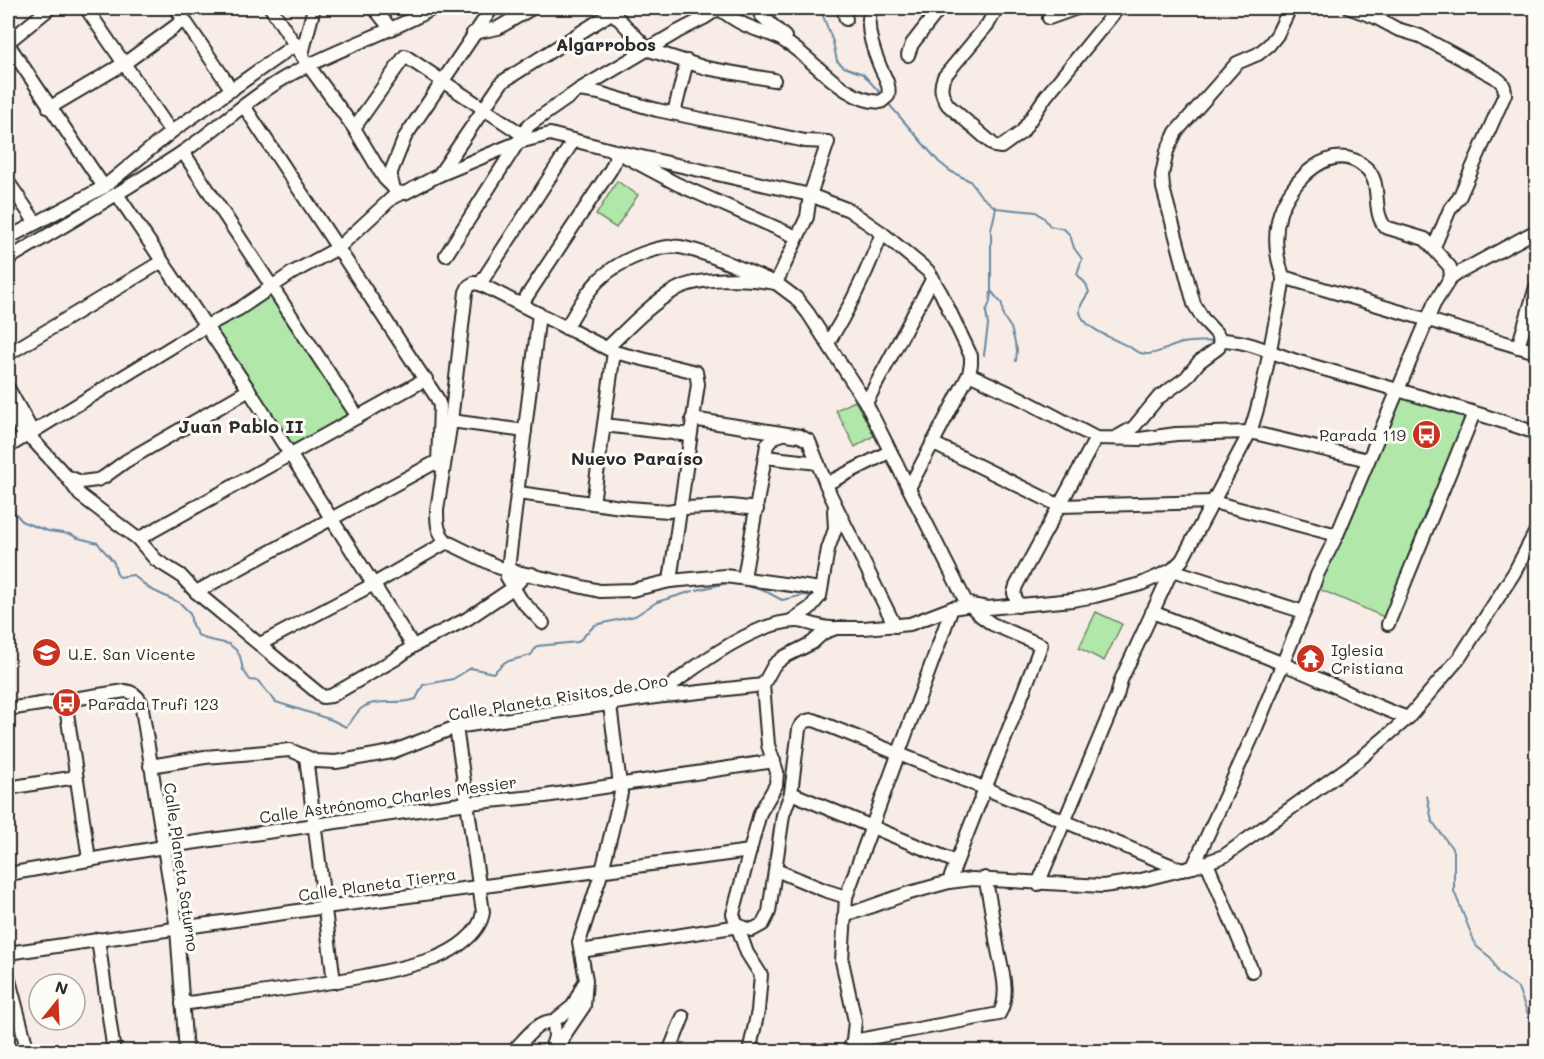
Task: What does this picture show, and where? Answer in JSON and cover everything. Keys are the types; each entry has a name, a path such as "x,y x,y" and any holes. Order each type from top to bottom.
{"street":[{"path":"50,8 8,43 104,187"},
{"path":"86,8 171,132"},
{"path":"176,8 232,90"},
{"path":"271,8 354,128 384,178 396,190"},
{"path":"8,259 183,152 283,78 302,54 314,8"},
{"path":"374,8 391,29"},
{"path":"8,238 104,187 171,132 232,90 302,54 391,29 434,8"},
{"path":"8,447 272,288 292,273 338,248 392,198 396,190 391,172 400,147 473,33 492,8"},
{"path":"473,33 498,28 532,8"},
{"path":"446,255 529,125 579,90 718,8 741,24 777,36 797,48"},
{"path":"758,8 761,15 823,74 858,96 881,102 888,96 888,87 877,60 870,32 871,8"},
{"path":"908,55 912,44 940,8"},
{"path":"997,8 988,24 944,78 941,87 948,105 995,146 1001,147 1022,132 1047,96 1118,8"},
{"path":"1049,18 1077,8"},
{"path":"1117,437 1133,428 1158,398 1186,378 1199,362 1218,348 1220,340 1217,334 1198,313 1194,304 1163,188 1164,163 1176,132 1237,63 1258,54 1269,45 1277,35 1290,8"},
{"path":"1350,8 1375,17 1397,29 1429,40 1502,81 1505,87 1505,94 1459,198 1450,209 1434,247"},
{"path":"439,176 494,92 510,75 611,10 650,50 706,68 774,80"},
{"path":"50,108 125,63 184,20"},
{"path":"354,128 405,56 484,109 521,138"},
{"path":"674,113 687,61"},
{"path":"579,90 599,93 657,110 805,141 828,142 810,195 807,217 776,284"},
{"path":"244,106 426,379 440,406 438,461 440,490 437,524 441,536 447,542 491,565 600,591 632,590 670,581 725,576 821,589"},
{"path":"396,190 439,176 521,138 550,134 810,195 849,210 882,233 928,271 970,356 969,374 909,488"},
{"path":"480,284 573,140"},
{"path":"615,151 688,189 797,237"},
{"path":"521,305 611,169 615,160 615,151"},
{"path":"183,152 358,417"},
{"path":"1038,884 1117,696 1121,680 1152,612 1172,570 1182,560 1250,432 1266,376 1283,278 1276,249 1277,228 1285,201 1296,183 1320,162 1335,157 1354,161 1368,170 1376,187 1378,215 1385,227 1396,232 1418,236 1434,247 1450,267 1451,277"},
{"path":"8,182 36,223"},
{"path":"117,194 249,390 413,646"},
{"path":"1188,869 1254,733 1317,575 1337,535 1434,304 1451,277 1536,231"},
{"path":"828,344 850,309 882,233"},
{"path":"566,328 588,292 610,269 621,262 662,248 673,246 693,251 776,284 796,298 808,313 866,403 965,600 992,624 1041,645 949,882"},
{"path":"8,354 161,262"},
{"path":"866,403 933,278"},
{"path":"1283,278 1536,352"},
{"path":"593,503 604,425 611,350 657,302 685,285 729,279 776,284"},
{"path":"440,490 444,476 466,292 474,283 480,284 611,350 696,372 698,384 670,581"},
{"path":"1518,347 1536,287"},
{"path":"539,314 507,577 520,600 543,623"},
{"path":"1220,340 1239,341 1289,359 1474,413 1536,434"},
{"path":"969,374 1096,438 1140,439 1176,434 1250,432 1368,460"},
{"path":"138,538 426,379"},
{"path":"8,388 30,435"},
{"path":"66,476 81,482 104,477 126,461 249,390"},
{"path":"8,406 90,504 138,538 156,560 180,576 196,592 323,697 337,693 413,646 467,619 513,588 523,577 532,574"},
{"path":"1389,624 1474,413"},
{"path":"692,419 800,436 809,441 828,489 895,626"},
{"path":"451,421 525,431"},
{"path":"604,425 690,435"},
{"path":"744,578 769,440 783,434"},
{"path":"1018,606 1014,593 1016,586 1096,438"},
{"path":"932,443 1060,506 1213,502 1337,535"},
{"path":"828,489 890,452"},
{"path":"765,457 818,464"},
{"path":"196,592 438,461"},
{"path":"787,622 810,608 820,596 836,521 828,489"},
{"path":"518,493 668,511 731,506 757,509"},
{"path":"844,916 906,894 949,882 985,878 1038,884 1103,886 1137,881 1207,863 1239,846 1269,822 1361,758 1408,718 1460,657 1514,573 1536,531"},
{"path":"260,644 374,584 447,542"},
{"path":"655,697 666,691 688,672 742,638 769,625 797,621 817,627 836,628 895,626 922,621 952,608 971,605 988,608 1018,606 1095,596 1141,584 1172,570 1304,612"},
{"path":"952,608 846,897 842,961 855,1021 850,1046 999,1014 1004,1001 1003,969 985,878"},
{"path":"1152,612 1282,663 1345,690 1362,700 1408,718"},
{"path":"749,1052 758,1011 761,975 747,953 734,914 759,813 776,785 777,772 768,745 763,685 769,671 784,657 836,628"},
{"name":"Calle Planeta Risitos de Oro","path":"150,766 205,757 290,750 316,761 336,762 392,752 456,727 655,697 763,685"},
{"name":"Calle Planeta Saturno","path":"65,700 124,691 131,692 141,702 177,929 186,1052"},
{"path":"8,709 65,700 89,859"},
{"path":"558,1052 565,1034 584,1006 586,980 579,942 620,805 621,784 610,705"},
{"path":"581,951 739,926 752,930 758,929 769,912 783,815 790,793 799,729 808,720 814,720 1063,822 1188,869"},
{"path":"182,1004 334,982 389,970 436,957 470,937 478,929 483,912 456,727"},
{"path":"306,758 334,982"},
{"name":"Calle Astrónomo Charles Messier","path":"8,874 163,847 467,803 544,796 774,761"},
{"path":"8,788 76,777"},
{"path":"773,792 783,815"},
{"path":"790,793 956,862"},
{"name":"Calle Planeta Tierra","path":"8,952 750,850"},
{"path":"1207,863 1252,971"},
{"path":"776,870 846,897"},
{"path":"98,939 114,1052"},
{"path":"8,976 28,1052"},
{"path":"512,1052 541,1024 554,1022 573,1006 586,980"},
{"path":"669,1052 683,1017"},
{"path":"550,1052 555,1037 554,1022"}],"green space":[{"path":"617,181 638,195 616,228 596,215"},
{"path":"273,295 349,410 347,418 291,449 215,329 215,326 264,296"},
{"path":"1402,396 1469,417 1388,616 1384,617 1319,589 1318,586 1399,398"},
{"path":"855,401 875,435 855,447 836,410"},
{"path":"1096,612 1122,624 1104,661 1079,648"}],"waterway":[{"path":"820,8 833,42 837,61 844,67 863,74 882,95"},
{"path":"887,102 939,162 950,171 970,181 981,196 996,208 1036,212 1050,226 1064,229 1070,235 1074,248 1082,259 1077,274 1086,284 1089,292 1082,302 1081,315 1091,327 1143,354 1156,353 1183,343 1212,341"},
{"path":"996,208 991,230 991,291 1002,304 1003,316 1011,328 1017,350 1016,361"},
{"path":"984,355 988,325 986,312 991,291"},
{"path":"8,505 23,522 48,531 70,534 98,543 113,561 119,577 133,575 150,589 180,603 190,613 192,625 198,635 229,644 236,650 243,670 250,680 258,681 276,702 332,720 346,727 360,710 368,705 416,699 423,685 453,679 471,668 493,673 505,662 531,655 537,646 578,642 595,625 635,616 657,602 693,591"},
{"path":"697,590 732,582 765,591 782,600 804,595 811,596"},
{"path":"1427,796 1432,821 1454,851 1454,891 1476,946 1491,958 1498,973 1518,988 1529,1017 1536,1024"}],"place":[{"name":"Parada 119","path":"1427,434"},
{"name":"U.E. San Vicente","path":"47,653"},
{"name":"Iglesia Cristiana","path":"1310,658"},
{"name":"Parada Trufi 123","path":"67,703"}],"district":[{"name":"Algarrobos","path":"606,44"},
{"name":"Juan Pablo II","path":"241,426"},
{"name":"Nuevo Paraíso","path":"637,458"}]}
